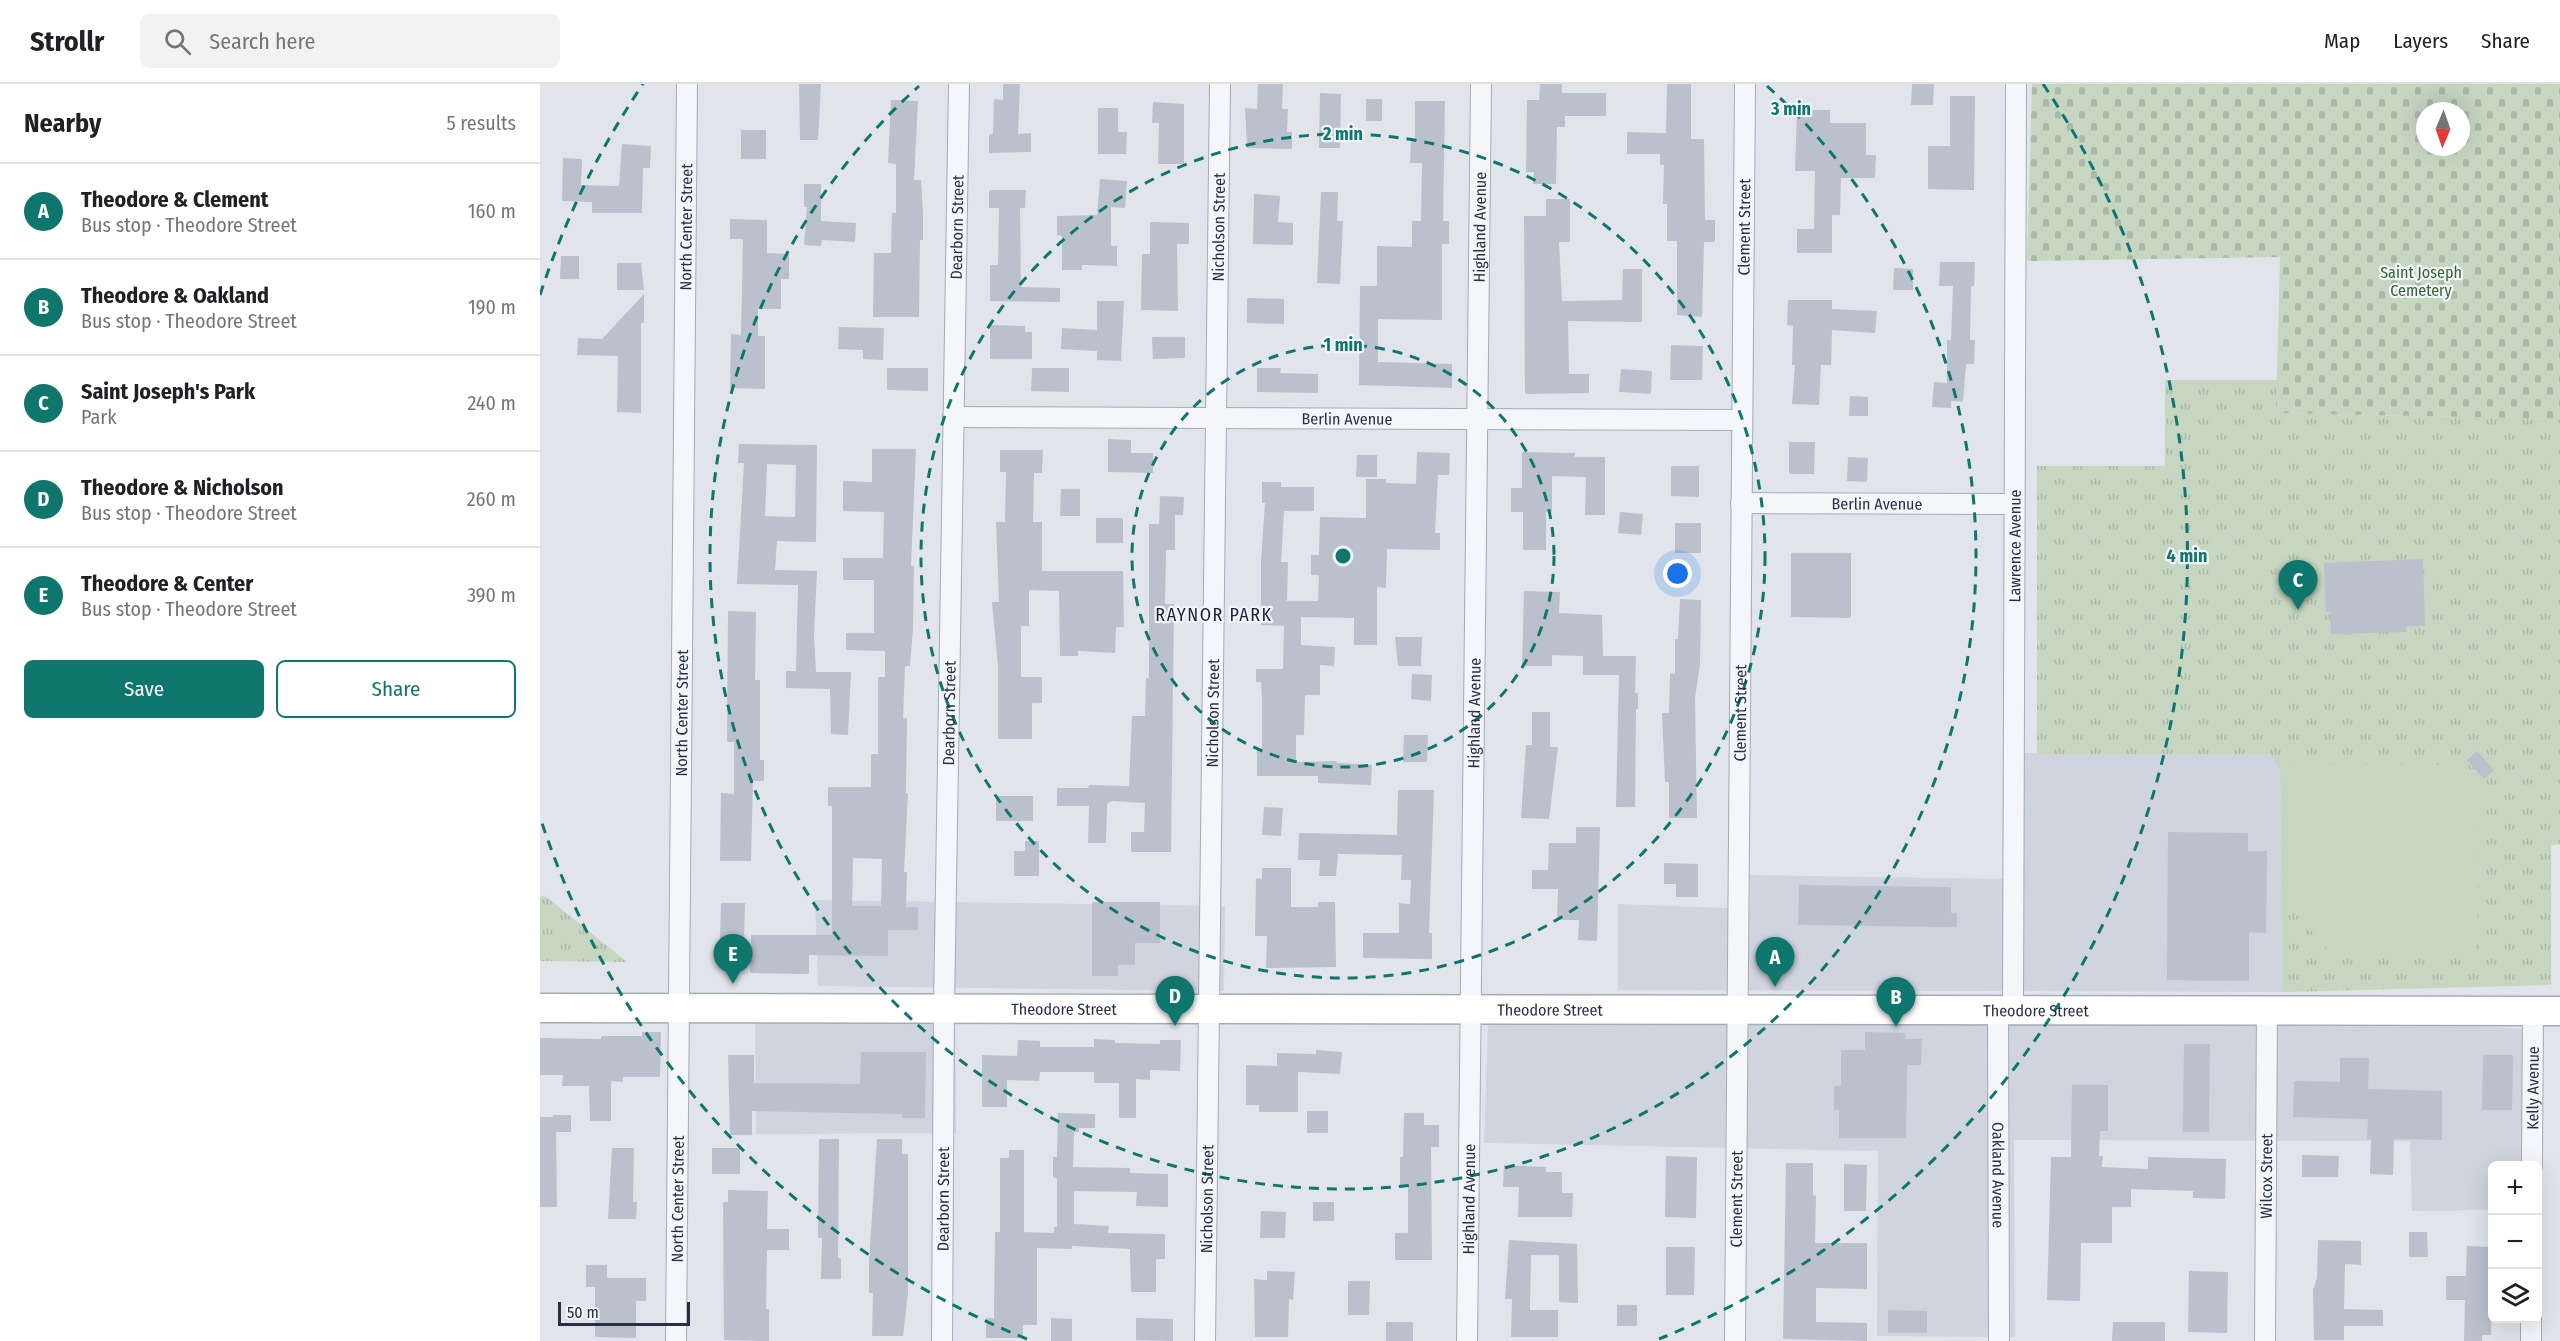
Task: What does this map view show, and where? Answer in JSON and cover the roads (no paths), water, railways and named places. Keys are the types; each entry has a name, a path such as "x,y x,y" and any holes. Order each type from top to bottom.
{"main road":[{"name":"Theodore Street","path":"540,1008 2546,1011"}],"street":[{"name":"North Center Street","path":"676,1341 687,84"},
{"name":"Dearborn Street","path":"942,1341 944,1008 958,84"},
{"name":"Nicholson Street","path":"1205,1341 1207,1009 1220,84"},
{"name":"Highland Avenue","path":"1467,1341 1481,84"},
{"name":"Clement Street","path":"1735,1341 1745,84"},
{"name":"Lawrence Avenue","path":"2006,1010 2014,504 2016,84"},
{"name":"Berlin Avenue","path":"953,417 1742,420"},
{"name":"Berlin Avenue","path":"1741,503 2014,504"},
{"name":"Oakland Avenue","path":"1999,1341 2006,1010"},
{"name":"Wilcox Street","path":"2265,1341 2267,1010"},
{"name":"Kelly Avenue","path":"2532,1161 2546,1011"},
{"path":"2531,1323 2531,1341"}],"place":[{"name":"Saint Joseph's Park","path":"2298,610"},
{"name":"Theodore & Center","path":"733,984"},
{"name":"Theodore & Clement","path":"1775,987"},
{"name":"Theodore & Nicholson","path":"1175,1026"},
{"name":"Theodore & Oakland","path":"1896,1027"}],"district":[{"name":"RAYNOR PARK","path":"1214,615"}],"park label":[{"name":"Saint Joseph Cemetery","path":"2421,281"}]}
